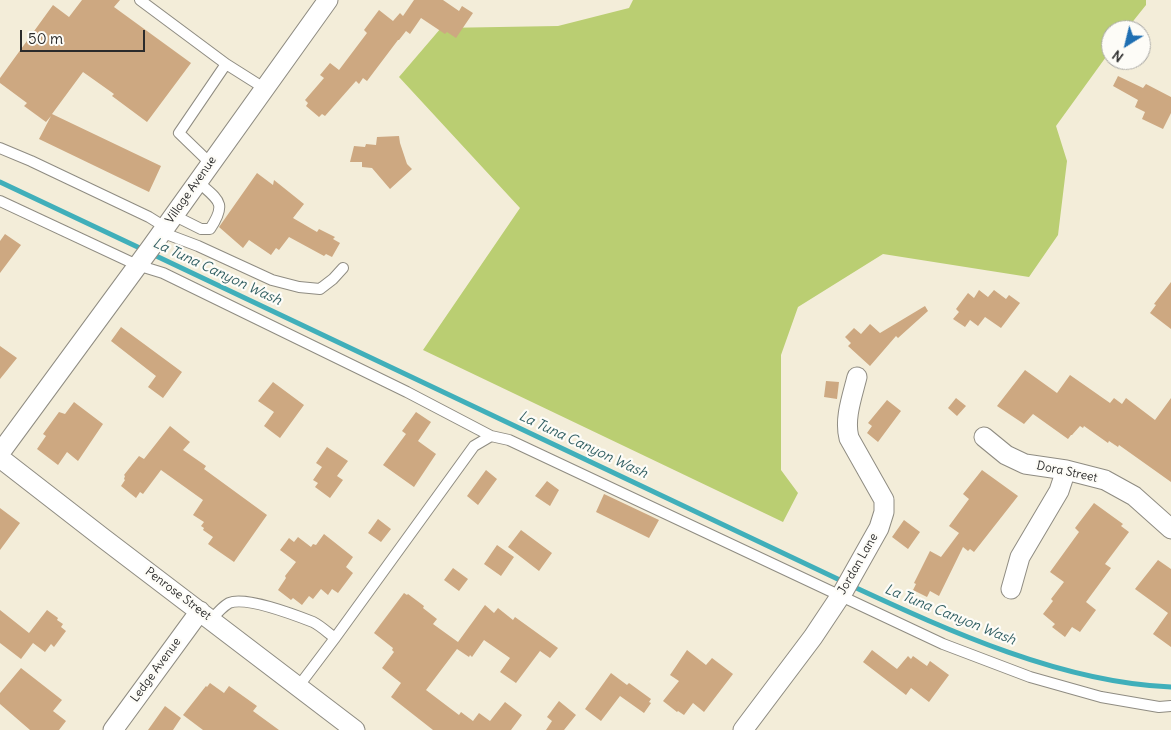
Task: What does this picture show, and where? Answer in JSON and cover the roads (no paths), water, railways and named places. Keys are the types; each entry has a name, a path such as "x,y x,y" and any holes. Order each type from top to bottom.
{"street":[{"name":"Village Avenue","path":"0,453 328,0"},
{"name":"Jordan Lane","path":"743,730 813,637 842,594 879,528 884,512 884,500 849,438 847,431 856,377"},
{"name":"Dora Street","path":"984,437 1006,455 1025,464 1066,470 1105,480 1134,496 1171,529"},
{"name":"Penrose Street","path":"0,458 355,730"},
{"path":"1011,589 1020,557 1059,491 1066,470"},
{"name":"Ledge Avenue","path":"113,730 206,615"}],"lane":[{"path":"140,0 226,64 264,88"},
{"path":"210,162 179,133 226,64"},
{"path":"0,148 149,217 163,274 406,392 491,436 509,440 842,594 943,644 1030,677 1102,697 1159,707 1171,706"},
{"path":"155,241 201,229 210,229 220,208 217,199 197,181"},
{"path":"0,201 155,241 198,246 272,280 299,287 320,289 343,268"},
{"path":"298,687 474,446 491,436"},
{"path":"206,615 230,603 253,602 314,623 335,638"}],"waterway":[{"name":"La Tuna Canyon Wash","path":"0,182 144,250"},
{"name":"La Tuna Canyon Wash","path":"152,254 844,582"},
{"name":"La Tuna Canyon Wash","path":"852,586 967,637 1048,665 1089,676 1171,687"}]}
